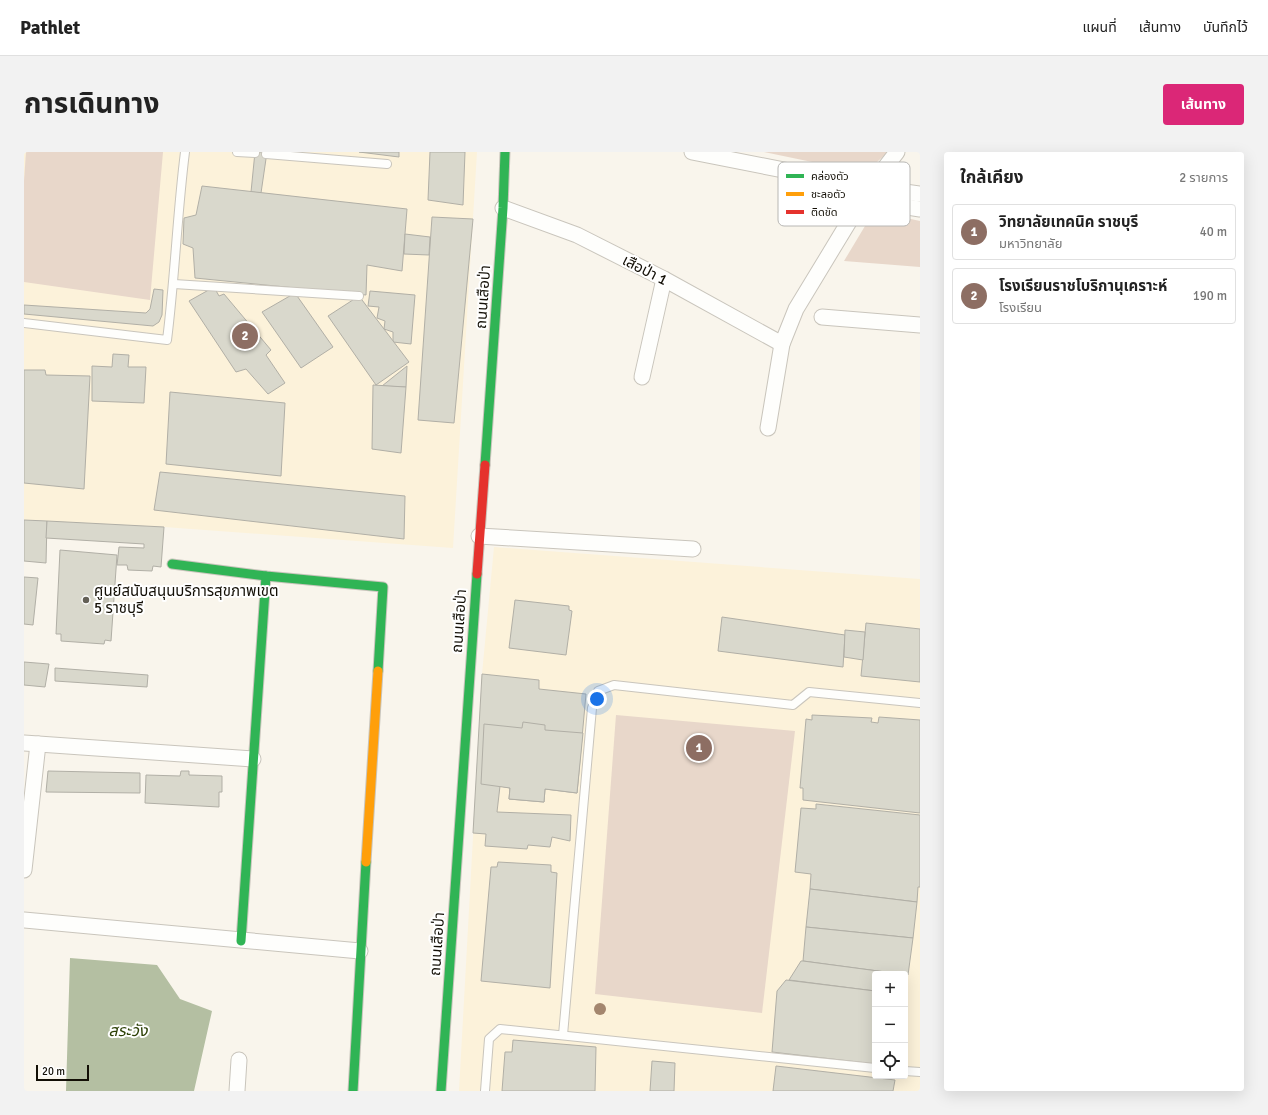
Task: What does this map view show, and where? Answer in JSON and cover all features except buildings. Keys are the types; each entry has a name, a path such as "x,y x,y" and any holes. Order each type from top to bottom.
{"street":[{"name":"ถนนเสือป่า","path":"441,1091 503,208 505,152"},
{"path":"692,152 778,169"},
{"path":"889,162 897,152"},
{"path":"910,193 920,194"},
{"path":"910,207 920,209"},
{"name":"เสือป่า 1","path":"503,208 577,235 664,278 782,344"},
{"path":"768,428 782,344 796,309 846,226"},
{"path":"642,377 664,278"},
{"path":"822,317 920,325"},
{"path":"479,536 693,549"},
{"path":"172,564 266,576 383,588 360,951 354,1091"},
{"path":"241,941 266,576"},
{"path":"24,870 31,744 253,759"},
{"path":"24,920 360,951"},
{"path":"237,1091 239,1060"}],"lane":[{"path":"24,323 167,340 174,284 178,209 185,152"},
{"path":"237,152 255,153"},
{"path":"266,154 387,164"},
{"path":"174,284 359,296"},
{"path":"563,1035 592,708 598,690 614,685 793,705 809,692 920,703"},
{"path":"486,1091 489,1039 500,1029 872,1068"},
{"path":"908,1071 920,1072"}],"shaded area":[{"path":"24,152 477,152 453,548 164,527 24,520"},
{"path":"26,152 163,152 150,300 24,282 24,181"},
{"path":"764,152 888,152 877,162 812,162"},
{"path":"910,219 920,221 920,267 844,261 865,226 910,226"},
{"path":"494,547 920,579 920,1091 459,1091 482,674"},
{"path":"616,715 795,731 762,1013 595,994"}],"water":[{"name":"สระวัง","path":"70,958 157,965 180,999 212,1011 194,1091 66,1091"}],"traffic: fast":[{"path":"485,465 503,208 505,152"},
{"path":"172,564 266,576 383,587 378,671"},
{"path":"441,1091 477,574"},
{"path":"241,941 266,576"},
{"path":"353,1091 366,862"}],"traffic: slow":[{"path":"366,862 378,671"}],"traffic: jam":[{"path":"477,574 485,465"}],"place":[{"name":"โรงเรียนราชโบริกานุเคราะห์","path":"245,336"},
{"name":"ศูนย์สนับสนุนบริการสุขภาพเขต 5 ราชบุรี","path":"86,600"},
{"name":"วิทยาลัยเทคนิค ราชบุรี","path":"699,748"}]}
